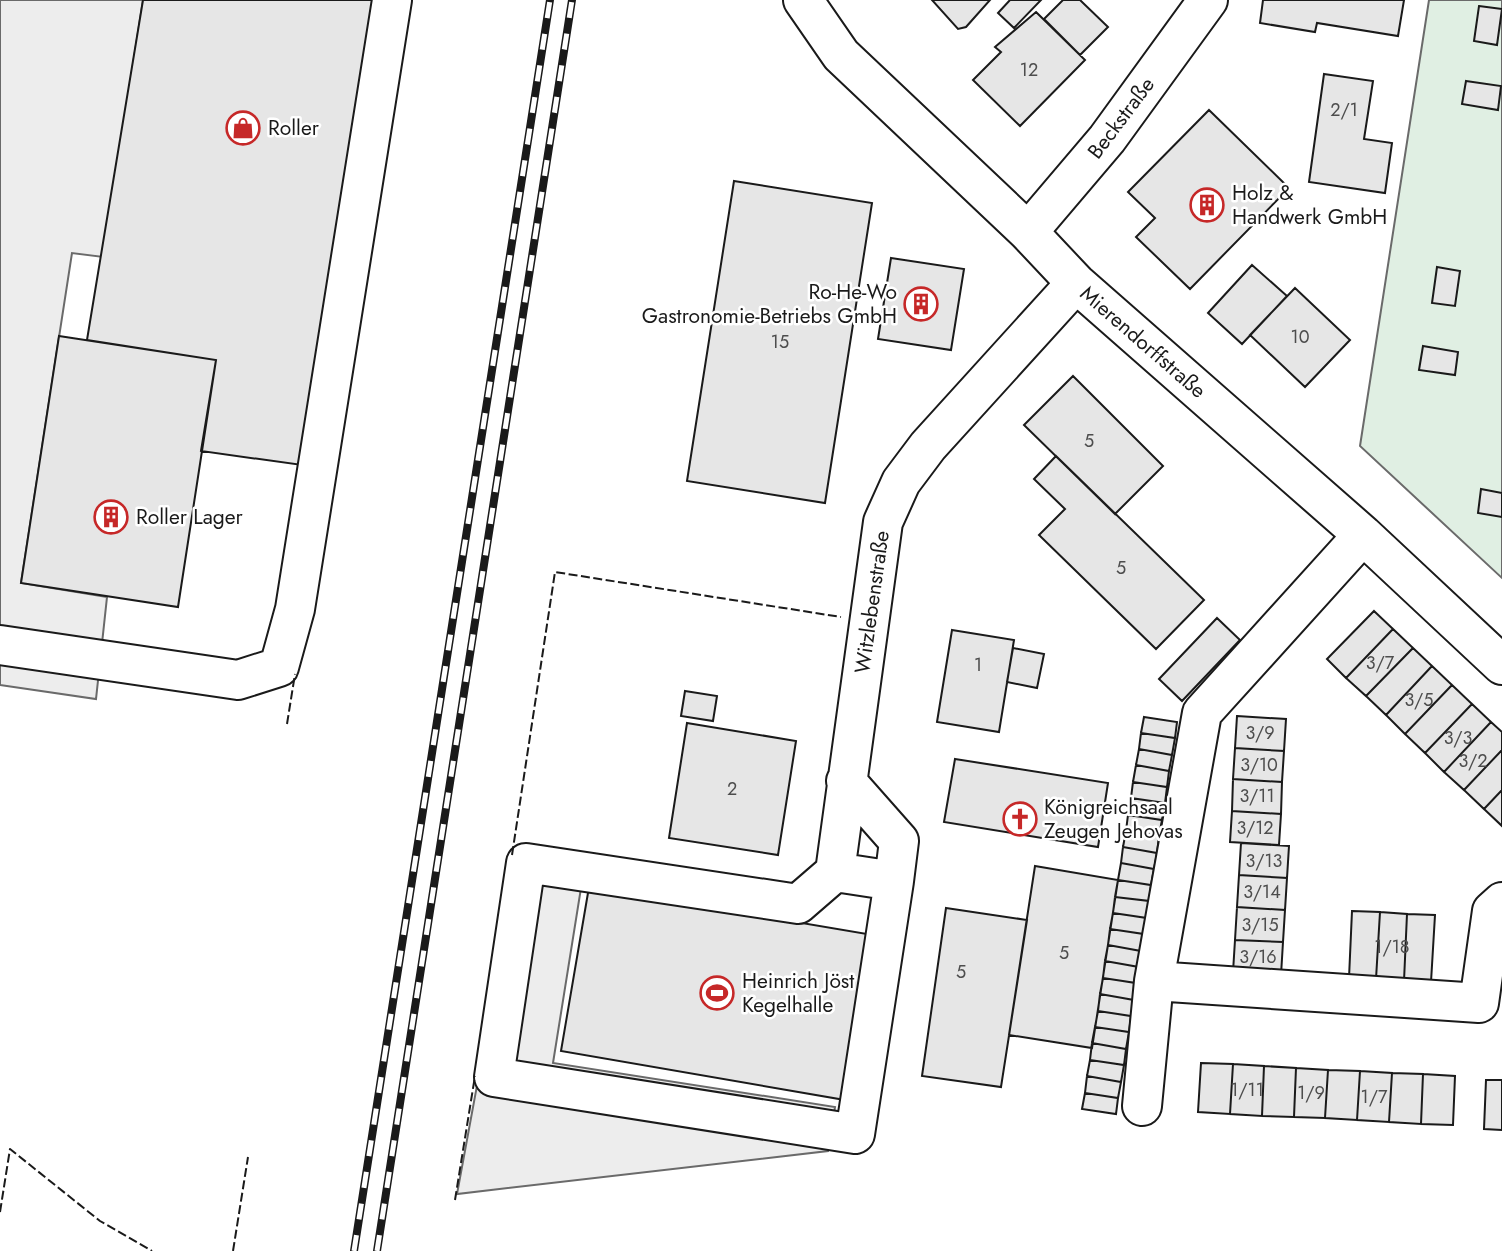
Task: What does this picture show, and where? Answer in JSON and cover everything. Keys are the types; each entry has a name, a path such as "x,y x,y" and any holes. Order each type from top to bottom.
{"street":[{"path":"0,645 238,680 279,667 295,610 392,0"},
{"name":"Mierendorffstraße","path":"803,0 841,55 1028,232 1076,283 1363,535 1502,665"},
{"name":"Beckstraße","path":"1028,232 1107,139 1208,0"},
{"name":"Witzlebenstraße","path":"835,872 883,522 901,482 928,446 1076,283"},
{"path":"1142,1106 1154,981 1202,713 1363,535"},
{"path":"846,780 899,841 894,881 855,1134 494,1077 526,863 798,905 835,872 894,881"},
{"path":"1154,981 1479,1003 1492,911 1502,902"}],"green space":[{"path":"1429,0 1502,0 1502,578 1360,446"}],"shaded area":[{"path":"0,0 143,0 103,257 72,253 21,583 107,597 96,699 0,685"},
{"path":"518,863 585,863 553,1063 835,1107 828,1151 457,1194"}],"building":[{"name":"Roller","path":"143,0 385,0 309,466 201,451 216,360 87,340"},
{"path":"932,0 990,0 966,27 958,29"},
{"path":"1010,0 1041,0 1014,28 998,13"},
{"path":"1063,0 1080,0 1108,27 1080,55 1044,19"},
{"path":"1263,0 1404,0 1398,36 1317,23 1315,32 1260,23"},
{"path":"1479,6 1502,9 1497,45 1474,41"},
{"path":"1036,12 1085,60 1020,126 973,80 1001,52 995,47"},
{"path":"1324,74 1373,81 1364,139 1392,143 1385,193 1309,182"},
{"path":"1466,81 1501,86 1498,110 1462,104"},
{"name":"Holz & Handwerk GmbH","path":"1209,110 1289,188 1190,289 1136,237 1155,218 1128,192"},
{"path":"734,181 872,203 825,503 687,481"},
{"name":"Ro-He-Wo Gastronomie-Betriebs GmbH","path":"891,258 964,269 951,350 878,339"},
{"path":"1252,265 1287,296 1242,344 1208,313"},
{"path":"1437,267 1460,271 1455,306 1432,303"},
{"path":"1295,288 1350,340 1305,387 1250,335"},
{"name":"Roller Lager","path":"59,336 216,360 178,607 21,583"},
{"path":"1423,346 1458,352 1455,375 1419,370"},
{"path":"1073,376 1163,466 1115,514 1024,425"},
{"path":"1056,456 1204,600 1156,649 1039,535 1065,509 1034,479"},
{"path":"1481,489 1502,493 1502,517 1478,513"},
{"path":"1374,611 1393,629 1346,678 1327,659"},
{"path":"1217,618 1240,640 1182,701 1159,679"},
{"path":"1393,629 1413,648 1366,696 1346,678"},
{"path":"952,630 1014,640 999,732 937,722"},
{"path":"1013,648 1044,654 1037,688 1007,682"},
{"path":"1413,648 1432,666 1386,715 1366,696"},
{"path":"1432,666 1452,685 1405,734 1386,715"},
{"path":"1452,685 1472,704 1425,753 1405,734"},
{"path":"685,691 717,696 713,721 681,716"},
{"path":"1472,704 1491,722 1444,772 1425,753"},
{"path":"1237,716 1286,719 1284,751 1235,748"},
{"path":"1144,717 1177,722 1175,738 1141,733"},
{"path":"1491,722 1502,732 1502,750 1464,790 1444,772"},
{"path":"687,723 796,741 778,855 669,838"},
{"path":"1141,733 1175,738 1172,755 1139,749"},
{"path":"1235,748 1284,751 1282,782 1233,779"},
{"path":"1139,749 1172,755 1169,771 1136,765"},
{"path":"1502,750 1502,790 1484,809 1464,790"},
{"path":"955,759 1108,783 1098,847 944,822"},
{"path":"1136,765 1169,771 1167,787 1133,782"},
{"path":"1233,779 1282,782 1281,814 1232,811"},
{"path":"1133,782 1167,787 1165,803 1131,798"},
{"path":"1502,790 1502,826 1484,809"},
{"path":"1131,798 1165,803 1162,820 1128,815"},
{"path":"1232,811 1281,814 1279,845 1230,842"},
{"path":"1128,815 1162,820 1159,836 1126,831"},
{"path":"1126,831 1159,836 1157,853 1123,847"},
{"path":"1241,843 1289,846 1287,878 1239,875"},
{"path":"1123,847 1157,853 1154,869 1121,863"},
{"path":"1121,863 1154,869 1151,885 1118,880"},
{"path":"1035,866 1118,880 1092,1048 1009,1035"},
{"path":"1239,875 1287,878 1285,910 1237,907"},
{"path":"1118,880 1151,885 1149,901 1115,897"},
{"name":"Heinrich Jöst Kegelhalle","path":"589,887 873,935 845,1100 561,1051"},
{"path":"1115,897 1149,901 1147,918 1113,913"},
{"path":"1237,907 1285,910 1283,942 1235,940"},
{"path":"946,908 1027,920 1001,1087 922,1076"},
{"path":"1352,911 1380,912 1376,979 1349,978"},
{"path":"1380,912 1407,914 1404,981 1376,979"},
{"path":"1113,913 1147,918 1144,934 1110,929"},
{"path":"1407,914 1435,915 1431,982 1404,981"},
{"path":"1110,929 1144,934 1141,951 1108,945"},
{"path":"1235,940 1283,942 1281,975 1233,972"},
{"path":"1108,945 1141,951 1139,967 1105,961"},
{"path":"1105,961 1139,967 1136,983 1103,978"},
{"path":"1103,978 1136,983 1134,1000 1100,994"},
{"path":"1100,994 1134,1000 1131,1016 1098,1011"},
{"path":"1098,1011 1131,1016 1129,1032 1095,1027"},
{"path":"1095,1027 1129,1032 1126,1049 1092,1043"},
{"path":"1092,1043 1126,1049 1124,1065 1090,1060"},
{"path":"1090,1060 1124,1065 1121,1082 1087,1076"},
{"path":"1201,1063 1233,1064 1230,1114 1198,1112"},
{"path":"1233,1064 1264,1066 1262,1116 1230,1114"},
{"path":"1264,1066 1296,1068 1294,1117 1262,1116"},
{"path":"1296,1068 1328,1070 1325,1118 1294,1117"},
{"path":"1328,1070 1360,1071 1357,1120 1325,1118"},
{"path":"1360,1071 1392,1073 1389,1122 1357,1120"},
{"path":"1392,1073 1423,1074 1421,1124 1389,1122"},
{"path":"1423,1074 1455,1076 1453,1125 1421,1124"},
{"path":"1087,1076 1121,1082 1118,1098 1085,1093"},
{"path":"1486,1080 1502,1080 1502,1130 1484,1129"},
{"path":"1085,1093 1118,1098 1116,1114 1082,1109"}],"railway":[{"path":"354,1251 550,0"},
{"path":"377,1251 572,0"}],"fence":[{"path":"512,855 555,572 841,617"},
{"path":"287,724 295,674"},
{"path":"455,1200 475,1076"},
{"path":"0,1212 10,1149 100,1221 152,1251"},
{"path":"233,1251 248,1157"}],"place":[{"name":"Roller","path":"243,128"},
{"name":"Holz & Handwerk GmbH","path":"1207,205"},
{"name":"Ro-He-Wo Gastronomie-Betriebs GmbH","path":"921,304"},
{"name":"Roller Lager","path":"111,517"},
{"name":"Königreichsaal Zeugen Jehovas","path":"1020,819"},
{"name":"Heinrich Jöst Kegelhalle","path":"717,993"}]}
